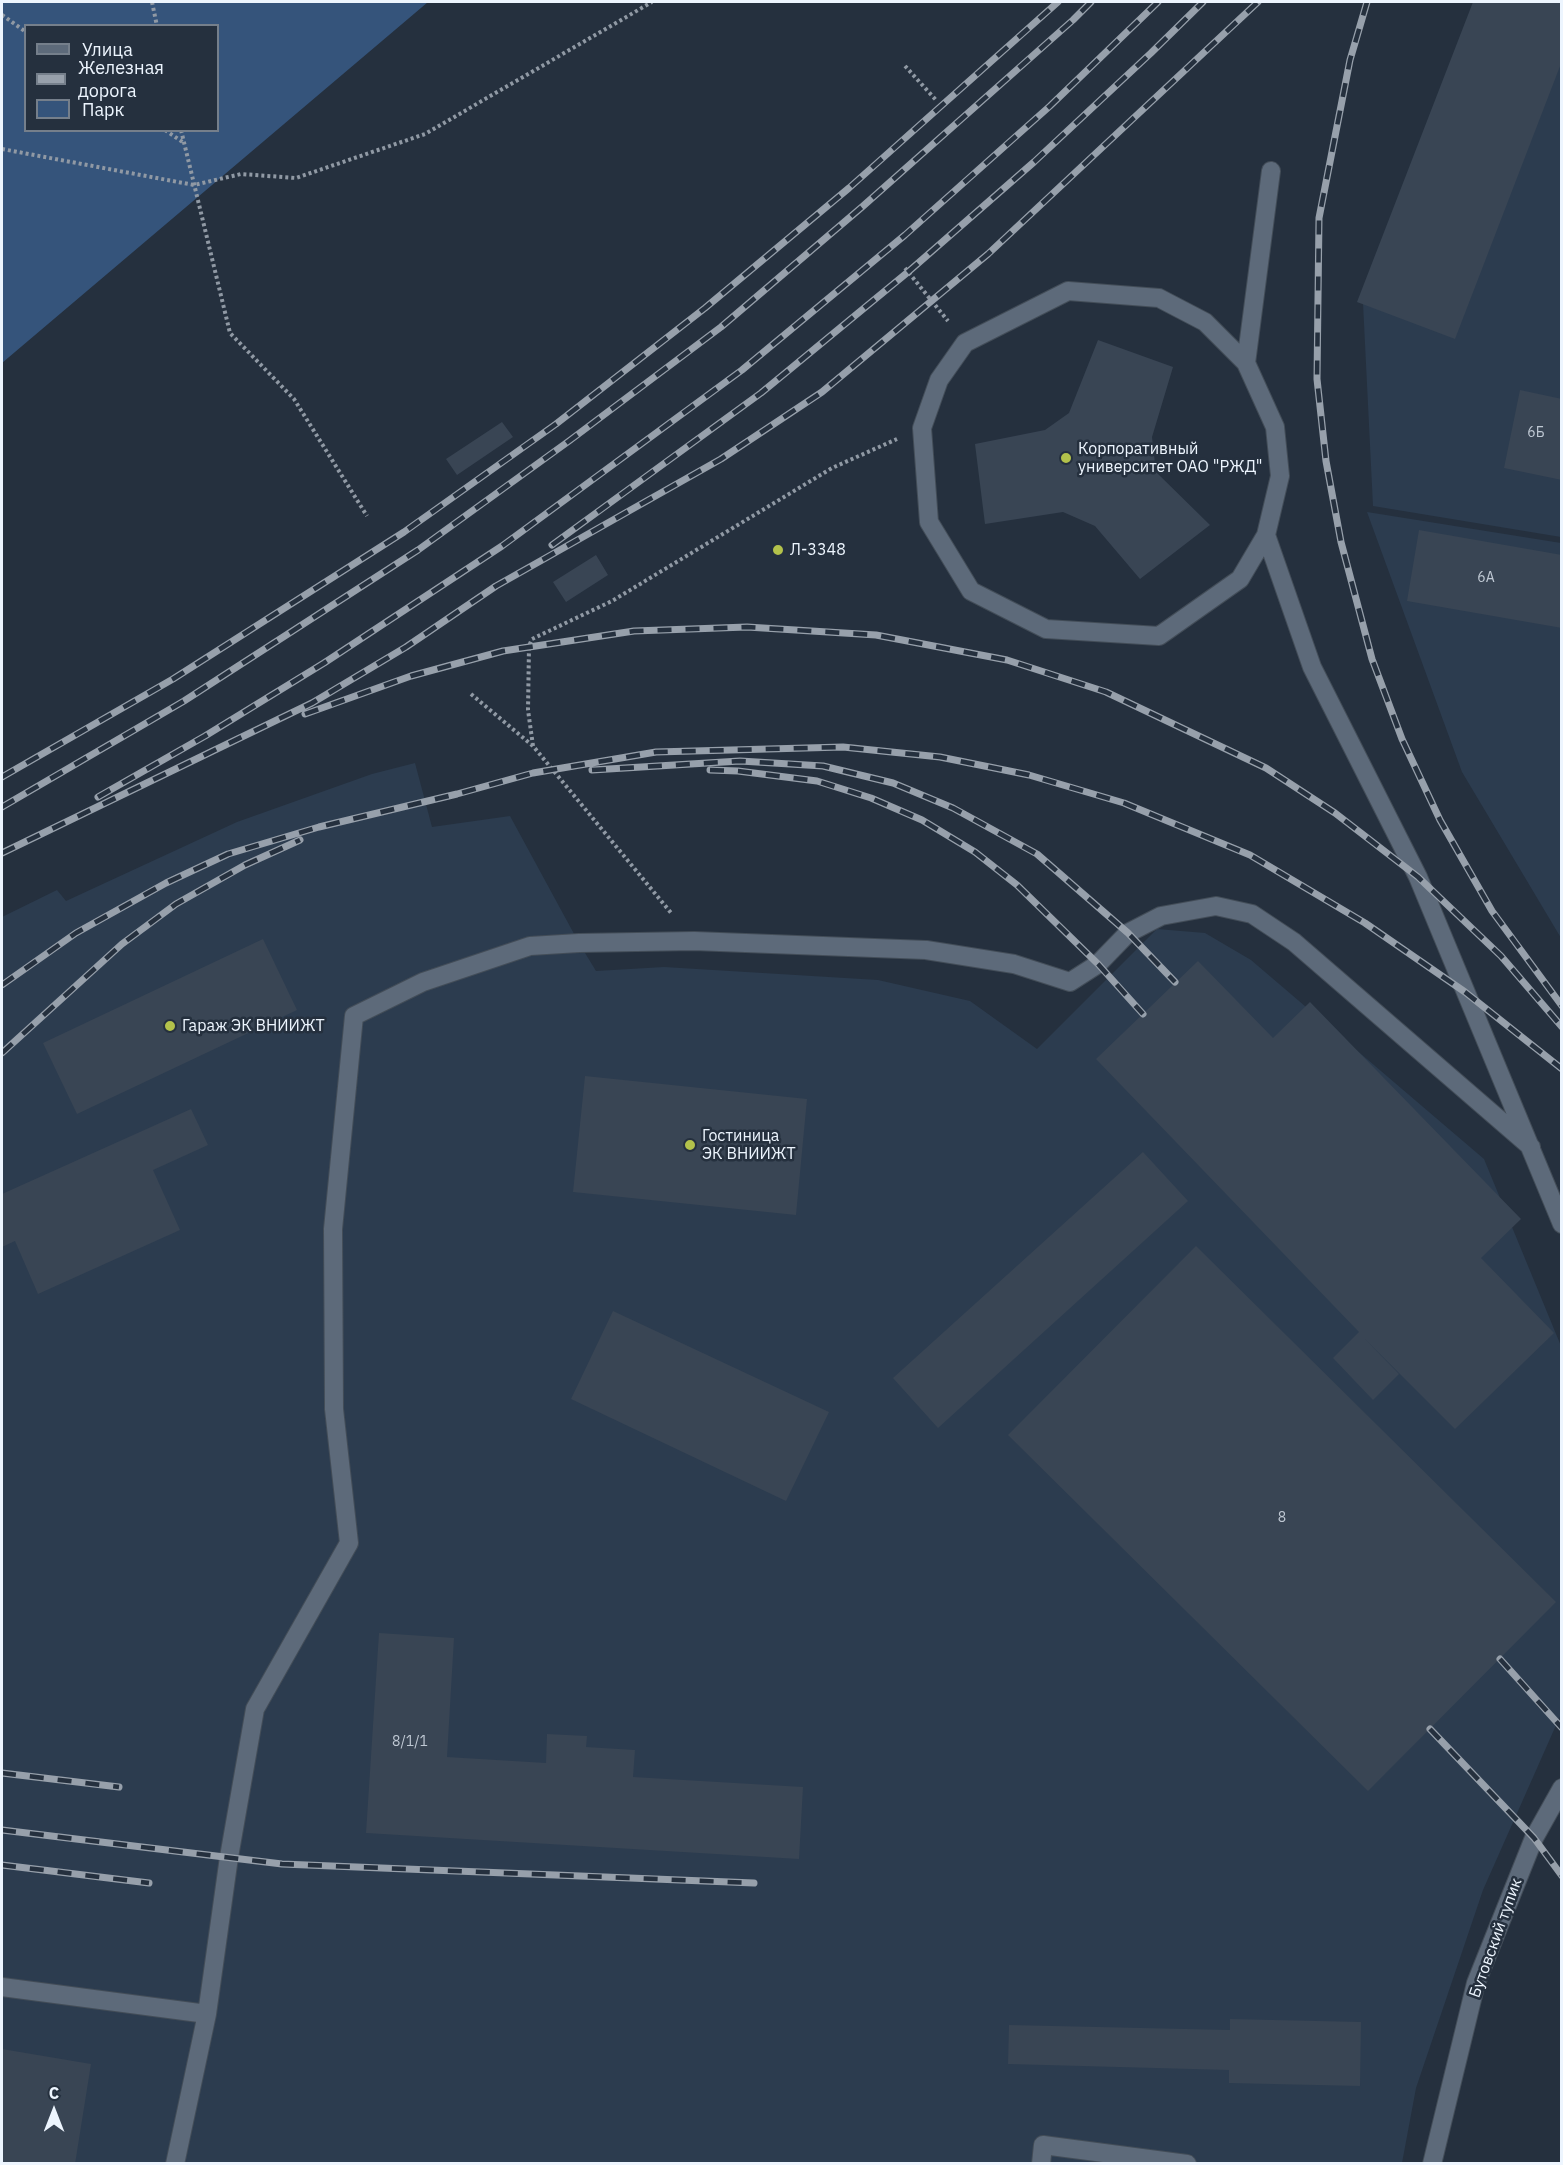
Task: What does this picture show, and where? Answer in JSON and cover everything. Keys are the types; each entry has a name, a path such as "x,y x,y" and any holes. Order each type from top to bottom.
{"street":[{"path":"1246,363 1271,171"},
{"path":"1068,291 1158,298 1205,322 1246,363 1275,427 1280,476 1266,535 1240,579 1159,636 1046,629 970,591 929,522 922,428 939,380 965,343 1068,291"},
{"path":"1266,535 1312,667 1418,877 1562,1224"},
{"path":"175,2163 207,2014 229,1857 255,1708 349,1543 334,1409 333,1229 354,1016 423,982 530,946 694,941 926,950 1014,964 1070,982 1098,964 1128,933 1161,916 1216,906 1252,914 1294,942 1531,1147"},
{"name":"Бутовский тупик","path":"1432,2163 1476,1983 1534,1838 1562,1788"},
{"path":"2,1987 207,2014"},
{"path":"1041,2163 1043,2145 1187,2163"}],"path":[{"path":"152,2 157,24"},
{"path":"2,149 194,185 241,174 296,178 425,134 652,2"},
{"path":"2,15 24,31"},
{"path":"906,66 936,100"},
{"path":"168,132 184,144"},
{"path":"181,132 230,333 294,399 367,516"},
{"path":"905,268 965,343"},
{"path":"533,746 528,711 529,646 532,639 612,601 832,468 922,428"},
{"path":"471,693 533,746 694,941"}],"shaded area":[{"path":"1482,2 1561,2 1561,537 1373,506 1363,303"},
{"path":"1367,512 1561,543 1561,938 1462,772"},
{"path":"415,763 432,827 510,816 596,971 664,967 878,980 970,1001 1037,1049 1157,929 1205,933 1251,960 1484,1159 1561,1346 1561,1714 1483,1890 1416,2088 1402,2163 2,2164 2,917 57,890 66,901 237,822 372,774"}],"green space":[{"path":"2,2 428,2 2,363"}],"building":[{"path":"1473,2 1562,2 1562,61 1455,339 1357,302"},
{"name":"Корпоративный университет ОАО \"РЖД\"","path":"1098,340 1173,367 1152,437 1156,472 1210,525 1140,579 1095,526 1063,512 985,524 975,444 1045,430 1069,413"},
{"path":"1520,390 1562,399 1562,480 1504,468"},
{"path":"502,422 513,437 457,475 446,459"},
{"path":"1419,530 1562,555 1562,628 1407,601"},
{"path":"596,555 608,575 566,602 553,582"},
{"name":"Гараж ЭК ВНИИЖТ","path":"263,939 297,1010 77,1114 43,1043"},
{"path":"1198,961 1273,1038 1310,1002 1521,1219 1481,1258 1554,1333 1455,1429 1364,1338 1399,1374 1373,1400 1333,1358 1359,1332 1096,1059"},
{"name":"Гостиница ЭК ВНИИЖТ","path":"585,1076 807,1099 796,1215 573,1192"},
{"path":"191,1109 208,1145 153,1170 180,1230 38,1294 15,1241 2,1247 2,1194"},
{"path":"1143,1152 1188,1201 938,1428 893,1378"},
{"path":"1196,1246 1556,1602 1368,1791 1008,1435"},
{"path":"613,1311 829,1412 786,1501 571,1399"},
{"path":"379,1633 454,1638 447,1757 546,1763 547,1734 587,1736 586,1747 635,1750 633,1777 803,1787 799,1859 366,1833"},
{"path":"1230,2019 1361,2022 1360,2086 1229,2083 1229,2070 1008,2064 1009,2025 1230,2030"},
{"path":"2,2049 91,2064 75,2164 2,2164"}],"railway":[{"path":"2,777 173,679 404,532 556,424 705,308 849,188 1058,2"},
{"path":"2,807 184,701 418,550 569,441 721,327 862,207 1091,2"},
{"path":"98,797 205,736 324,663 502,546 742,370 905,235 1050,106 1158,2"},
{"path":"552,545 761,393 908,272 1034,162 1203,2"},
{"path":"2,853 312,703 406,647 496,586 721,459 822,392 988,254 1258,2"},
{"path":"1367,2 1350,60 1319,218 1317,379 1326,461 1341,542 1372,659 1402,739 1440,820 1492,911 1562,1006"},
{"path":"305,714 411,676 503,651 634,631 747,627 876,635 1007,660 1106,692 1266,768 1335,813 1418,877 1501,956 1562,1027"},
{"path":"2,985 76,933 166,883 228,854 319,827 533,773 656,752 843,747 940,757 1029,775 1124,803 1250,855 1365,923 1465,992 1562,1069"},
{"path":"592,770 740,761 823,766 893,783 953,808 1037,854 1128,933 1175,982"},
{"path":"710,770 738,771 817,781 871,798 922,820 975,852 1017,885 1098,964 1143,1014"},
{"path":"2,1053 122,944 176,904 245,865 300,840"},
{"path":"1500,1659 1562,1728"},
{"path":"1430,1729 1534,1838 1562,1876"},
{"path":"2,1773 119,1787"},
{"path":"2,1830 282,1864 754,1883"},
{"path":"2,1865 149,1883"}],"place":[{"name":"Корпоративный университет ОАО \"РЖД\"","path":"1066,458"},
{"name":"Л-3348","path":"778,550"},
{"name":"Гараж ЭК ВНИИЖТ","path":"170,1026"},
{"name":"Гостиница ЭК ВНИИЖТ","path":"690,1145"}]}
